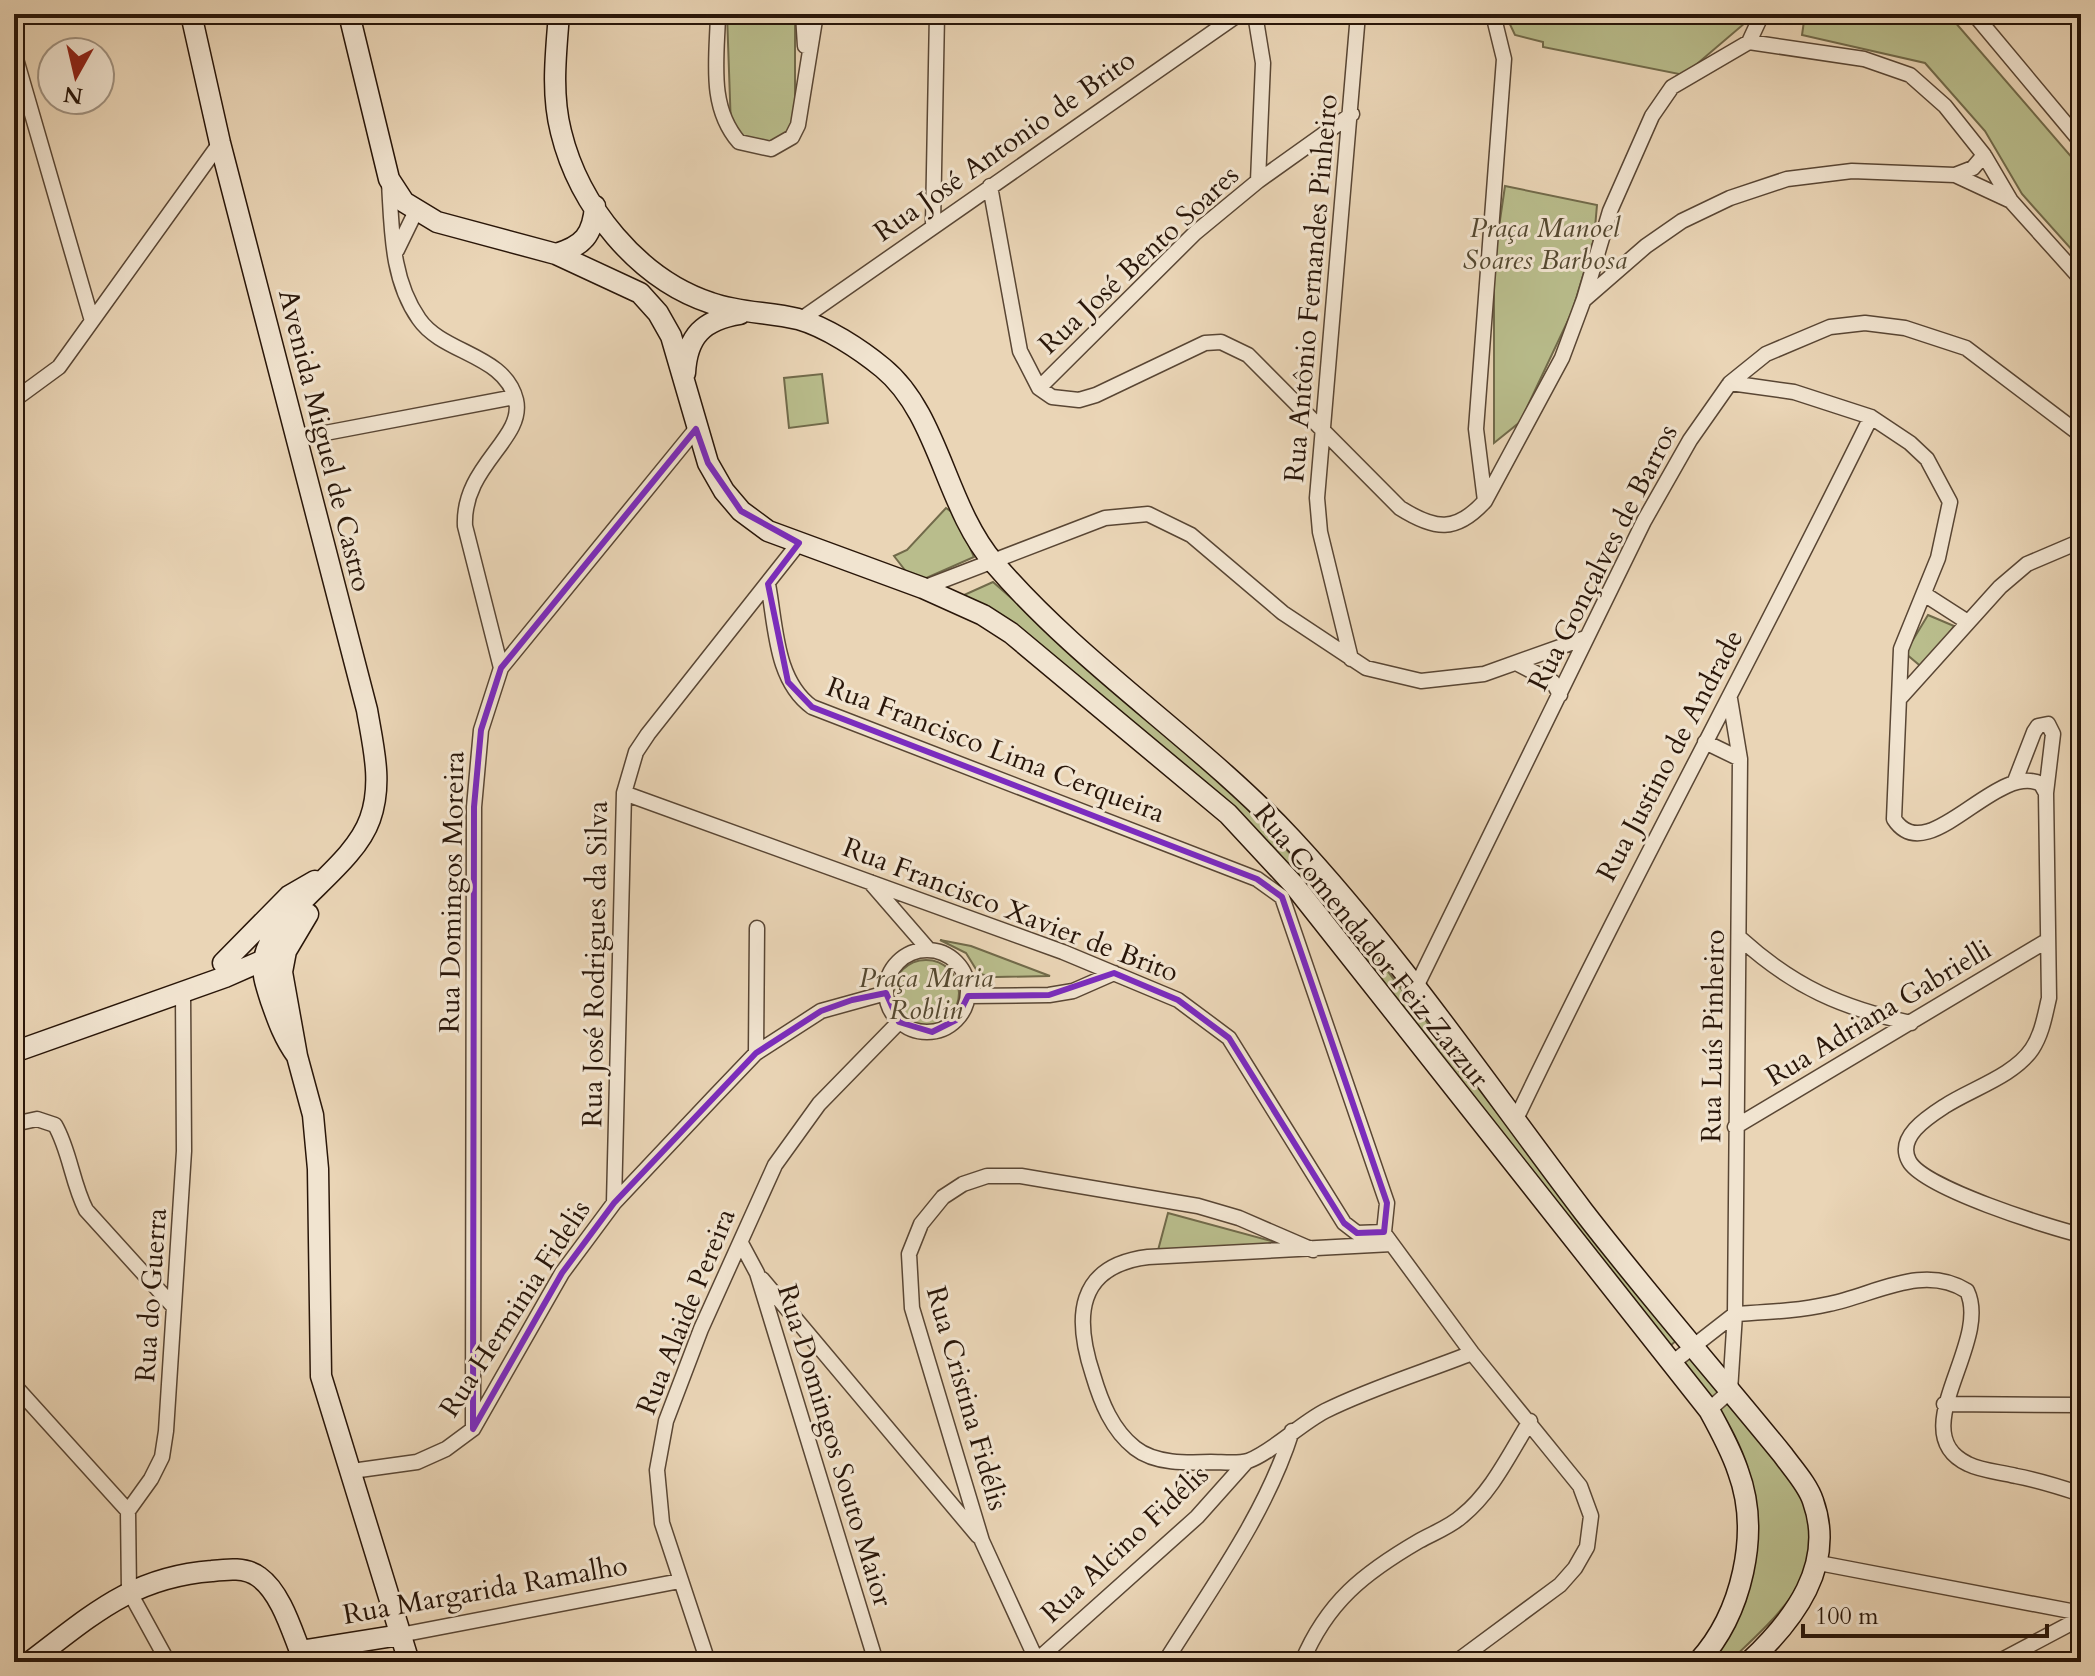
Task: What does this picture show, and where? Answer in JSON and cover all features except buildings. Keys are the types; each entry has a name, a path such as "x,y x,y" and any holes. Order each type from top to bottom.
{"main road":[{"name":"Avenida Miguel de Castro","path":"191,14 220,143 299,438 331,580 367,710 376,770 376,796 370,820 359,841 330,874 280,944 283,985 313,1115 318,1169 321,1376 409,1662"},
{"name":"Rua Comendador Feiz Zarzur","path":"349,14 389,179 404,202 437,222 556,254 640,293 658,313 671,336 708,463 724,491 741,511 768,531 923,588 983,615 1038,654 1228,814 1709,1410 1739,1474 1746,1512 1747,1552 1739,1592 1698,1662"},
{"name":"Rua Comendador Feiz Zarzur","path":"559,14 555,99 561,135 612,234 668,283 703,300 748,313 800,320 858,349 887,371 911,399 970,530 992,561 1049,620 1222,771 1291,839 1415,989 1584,1211 1783,1455 1812,1498 1821,1529 1819,1563 1790,1615 1749,1662"},
{"path":"556,254 584,241 594,223 595,206"},
{"path":"684,380 686,354 698,331 724,317 748,313"},
{"name":"Avenida Miguel de Castro","path":"280,944 296,931 330,874"},
{"path":"183,992 223,963 289,896 305,884 330,874"},
{"path":"223,963 280,944"},
{"path":"14,1052 183,992 264,959 280,944"},
{"name":"Avenida Miguel de Castro","path":"264,959 265,983 272,1004 284,1037 297,1056"},
{"name":"Rua Margarida Ramalho","path":"129,1591 185,1573 246,1570 268,1585 300,1651 400,1635"},
{"path":"30,1662 129,1591"}],"street":[{"path":"718,14 718,100 726,128 739,142 757,149 771,149 792,137 798,125 816,14"},
{"path":"803,14 807,65"},
{"path":"933,223 937,14"},
{"name":"Rua José Antonio de Brito","path":"800,320 933,223 1239,14"},
{"path":"1255,14 1263,63 1258,181"},
{"name":"Rua Antônio Fernandes Pinheiro","path":"1351,659 1320,532 1317,498 1320,430 1352,114 1358,14"},
{"path":"1485,501 1476,429 1504,59 1493,14"},
{"path":"990,186 1020,351 1039,388 1052,397 1079,400 1205,343 1221,342 1248,355 1400,508 1425,524 1450,525 1469,519 1485,501 1562,358 1584,299 1610,211 1652,116 1672,87 1749,42 1762,14"},
{"path":"1974,14 2081,142"},
{"path":"1749,42 1864,59 1910,75 1945,106 1984,155 2011,201 2081,279"},
{"path":"14,52 92,321"},
{"name":"Rua José Bento Soares","path":"1039,388 1195,233 1258,181 1352,114"},
{"path":"14,400 59,367 220,143"},
{"path":"1955,175 1973,168 1984,155"},
{"path":"1584,299 1646,246 1682,221 1730,198 1787,179 1852,171 1955,175 2011,201"},
{"path":"389,179 394,262 421,322 434,334 497,370 508,381 515,397 515,423 480,470 464,506 465,526 501,668"},
{"path":"394,262 404,232 416,211"},
{"name":"Rua Gonçalves de Barros","path":"1415,989 1585,638 1674,467 1730,383 1766,354 1830,327 1865,323 1905,328 1934,334 1966,348 2081,435"},
{"path":"1730,383 1794,392 1871,417 1910,443 1927,459 1950,502 1938,558 1901,649 1894,819 1900,829 1911,833 1942,826 2015,781 2035,781 2046,793"},
{"path":"299,438 515,397"},
{"name":"Rua Justino de Andrade","path":"1516,1119 1627,890 1730,699 1871,417"},
{"name":"Rua Domingos Moreira","path":"473,1429 474,807 481,730 501,668 696,429"},
{"path":"923,588 1105,518 1148,514 1191,535 1283,613 1366,668 1421,681 1484,674 1585,638"},
{"path":"1900,698 1937,660 1966,621 2027,564 2081,541"},
{"name":"Rua José Rodrigues da Silva","path":"614,1203 624,793 636,752 648,734 799,543"},
{"name":"Rua Francisco Lima Cerqueira","path":"768,584 788,682 798,696 812,707 1288,891"},
{"path":"1924,594 1966,621"},
{"path":"1518,664 1545,675 1560,695"},
{"name":"Rua Luís Pinheiro","path":"1730,699 1740,759 1741,939 1735,1127 1735,1314 1730,1391"},
{"path":"2015,781 2034,732 2038,726 2048,724 2053,734 2046,793 2049,998 2043,1026 2031,1051 2016,1064 1918,1124 1907,1141 1907,1160 1920,1174 1984,1203 2081,1235"},
{"path":"1705,742 1722,747 1740,759"},
{"name":"Rua Francisco Xavier de Brito","path":"624,793 1114,973 1178,1000 1229,1038 1336,1214 1357,1233 1388,1238"},
{"path":"870,882 929,950"},
{"path":"1288,891 1387,1203 1388,1238 1472,1353 1580,1486 1591,1516 1587,1547 1560,1585 1456,1662"},
{"path":"756,1053 757,928"},
{"path":"1741,939 1769,963 1823,998 1857,1011 1911,1023"},
{"name":"Rua Adriana Gabrielli","path":"1735,1127 2048,940"},
{"path":"929,950 943,953 962,971 968,996 964,1009 945,1028 919,1031 899,1022 889,1007 886,993 893,967 916,952 929,950"},
{"path":"968,996 1049,995 1073,991 1114,973"},
{"name":"Rua do Guerra","path":"128,1511 151,1479 162,1457 180,1248 185,1123 183,992"},
{"name":"Rua Herminia Fidelis","path":"352,1471 417,1462 446,1449 473,1429 562,1273 614,1203 756,1053 821,1011 886,993"},
{"name":"Rua Alaide Pereira","path":"708,1662 662,1523 657,1470 660,1449 683,1373 770,1176 795,1132 899,1022"},
{"path":"14,1124 37,1119 55,1125 86,1210 173,1306"},
{"name":"Rua Cristina Fidélis","path":"1036,1661 982,1541 912,1308 908,1281 909,1254 921,1224 943,1197 963,1184 987,1176 1021,1176 1198,1206 1239,1218 1313,1250"},
{"path":"1247,1461 1183,1463 1136,1449 1116,1429 1100,1397 1081,1331 1085,1302 1095,1280 1128,1260 1313,1250 1388,1238"},
{"name":"Rua Domingos Souto Maior","path":"742,1245 757,1273 876,1662"},
{"path":"757,1273 982,1541"},
{"path":"1672,1363 1735,1314 1812,1308 1929,1279 1953,1282 1967,1291 1973,1320 1964,1355 1944,1404 1943,1431 1949,1447 1967,1464 2081,1494"},
{"name":"Rua Alcino Fidélis","path":"1036,1661 1197,1517 1247,1461 1326,1411 1472,1353"},
{"path":"14,1385 128,1511 129,1591 168,1662"},
{"path":"1709,1410 1730,1391"},
{"path":"1944,1404 2081,1405"},
{"path":"1302,1662 1314,1634 1335,1602 1377,1567 1461,1518 1481,1498 1530,1421"},
{"path":"1165,1662 1261,1505 1281,1467 1292,1431"},
{"path":"1819,1563 2081,1615"},
{"name":"Rua Margarida Ramalho","path":"400,1635 680,1581"},
{"path":"1998,1662 2081,1615"}],"highlighted area":[{"path":"696,429 708,463 741,511 799,543 768,584 788,682 812,707 1257,879 1282,897 1387,1203 1384,1232 1357,1233 1344,1223 1229,1038 1178,1000 1114,973 1049,995 968,996 956,1020 932,1032 899,1022 886,993 852,1000 821,1011 756,1053 614,1203 562,1273 473,1429 474,807 481,730 501,668"}],"green space":[{"path":"727,14 795,14 795,127 777,145 740,140 731,128"},
{"path":"1505,14 1748,14 1745,23 1684,75 1543,47 1543,42 1515,35"},
{"path":"1805,14 1948,14 2081,168 2081,260 2022,194 1985,131 1925,63 1802,35"},
{"name":"Praça Manoel Soares Barbosa","path":"1505,186 1597,205 1594,239 1572,312 1520,422 1494,443 1494,261"},
{"path":"822,374 828,423 789,428 784,378"},
{"path":"946,508 956,515 974,557 915,583 894,556 907,550"},
{"path":"993,582 1220,780 1323,888 1548,1178 1679,1338 1669,1347 1324,907 1242,819 964,595"},
{"path":"1928,615 1954,626 1924,669 1905,653"},
{"path":"940,940 971,946 1050,976 996,977 979,974 966,953"},
{"name":"Praça Maria Roblin","path":"926,960 939,963 949,970 956,980 959,993 956,1006 949,1016 939,1023 926,1026 913,1023 903,1016 896,1006 893,993 896,980 903,970 913,963"},
{"path":"1168,1213 1297,1248 1157,1254"},
{"path":"1690,1353 1722,1390 1709,1402 1680,1364"},
{"path":"1731,1401 1796,1484 1810,1511 1812,1530 1802,1576 1786,1603 1729,1662 1707,1662 1756,1539 1754,1490 1718,1411"}]}
